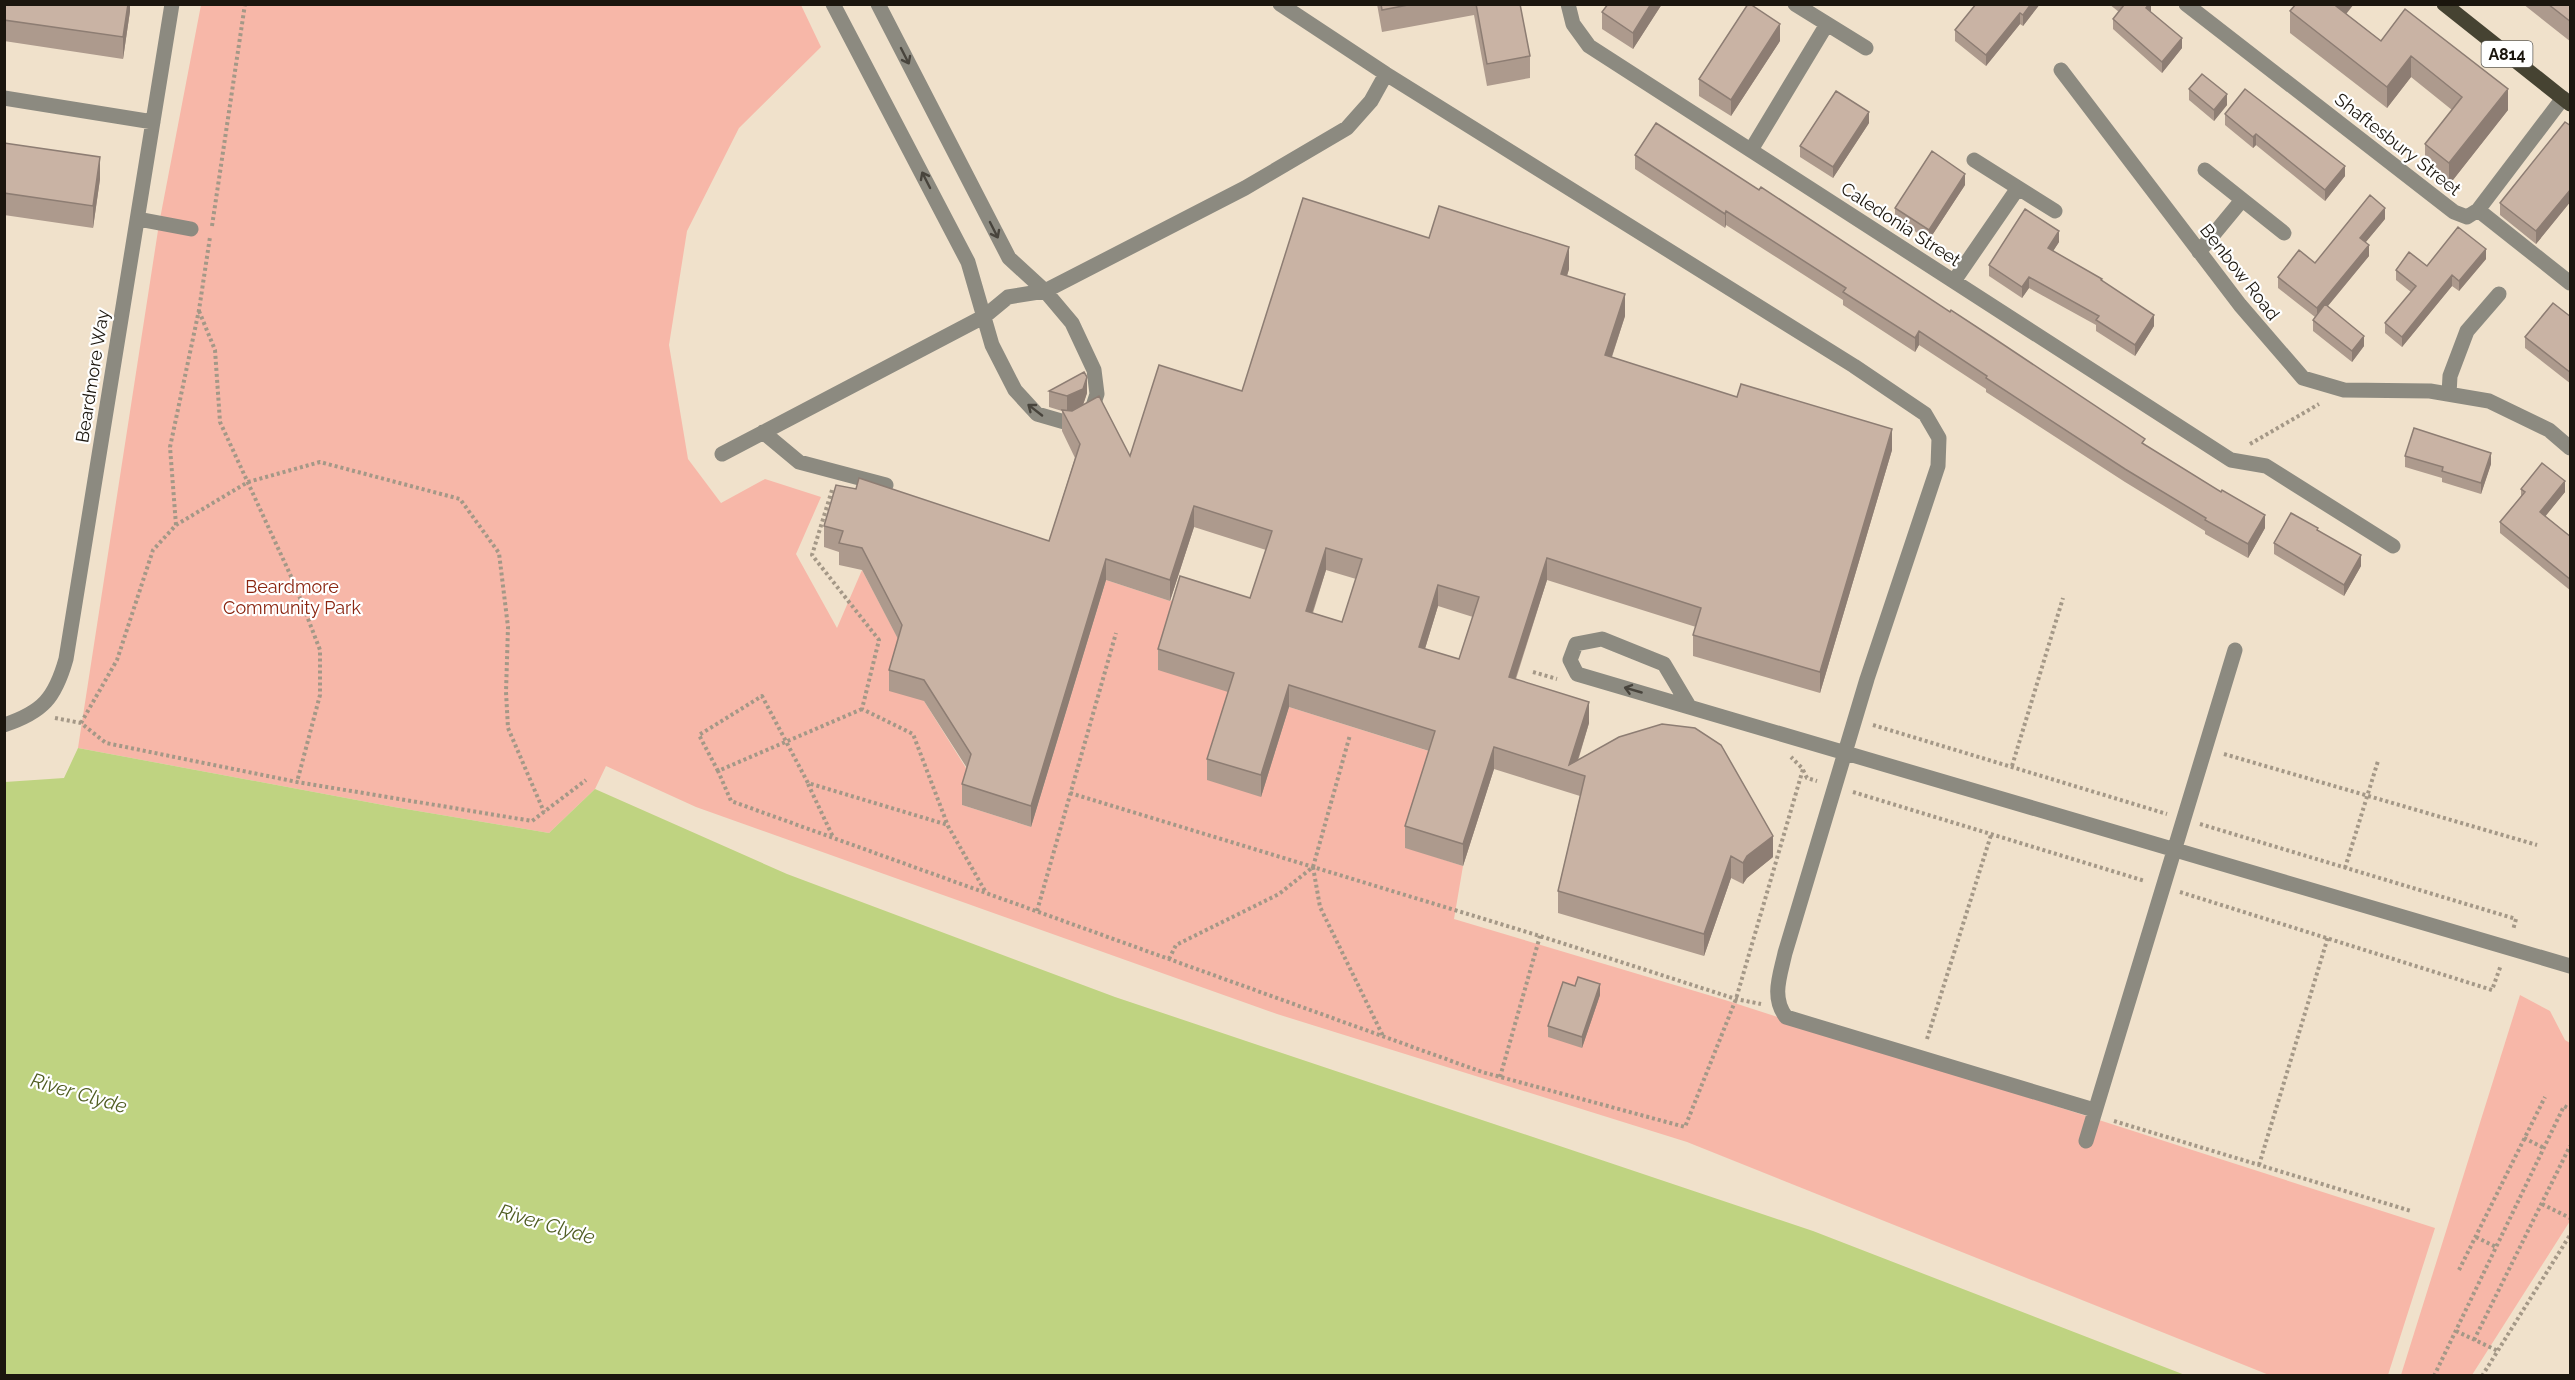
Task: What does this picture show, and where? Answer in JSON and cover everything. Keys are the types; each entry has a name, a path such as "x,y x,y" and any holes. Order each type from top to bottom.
{"main road":[{"name":"A814","path":"2444,4 2567,101"}],"street":[{"name":"Beardmore Way","path":"4,725 34,714 48,700 59,685 66,659 172,4"},
{"path":"833,4 968,262 992,345 1015,390 1037,414 1068,423 1091,412 1096,394 1094,370 1072,324 1045,291 1009,258 878,4"},
{"path":"1280,4 1386,75 1854,366 1925,414 1939,438 1938,466 1845,750 1785,953 1776,994 1779,1007 1786,1017 2094,1110"},
{"name":"Caledonia Street","path":"1568,4 1573,24 1589,46 2231,460"},
{"path":"1795,4 1866,48"},
{"name":"Shaftesbury Street","path":"2186,4 2454,212 2467,217 2478,210 2567,101"},
{"path":"1751,150 1827,24"},
{"name":"Benbow Road","path":"2061,70 2240,305 2303,378 2344,390 2430,391 2488,401 2549,430 2571,448"},
{"path":"722,454 985,316 1008,297 1045,291 1186,219 1347,128 1371,101 1386,75"},
{"path":"4,98 153,122"},
{"path":"1974,160 2055,211"},
{"path":"2205,170 2284,233"},
{"path":"1954,281 2018,188"},
{"path":"2199,252 2242,200"},
{"path":"2478,210 2571,283"},
{"path":"138,219 191,229"},
{"path":"2449,394 2450,376 2467,330 2499,294"},
{"path":"763,432 799,462 886,485"},
{"path":"2231,460 2266,466 2393,546"},
{"path":"1689,706 1664,664 1602,639 1576,644 1570,660 1577,674 1689,706 1845,750 2175,851 2571,966"},
{"path":"2086,1141 2235,650"}],"path":[{"path":"176,525 170,447 199,310 246,4"},
{"path":"199,310 215,350 220,422 295,585 320,650 320,695 297,782"},
{"path":"2231,460 2253,442 2344,390"},
{"path":"81,723 117,660 153,550 176,525 248,482 320,462 460,499 499,553 508,627 506,692 508,728 544,812"},
{"path":"837,472 812,555 879,640 862,709"},
{"path":"2012,766 2063,598"},
{"path":"1037,911 1116,633"},
{"path":"1533,672 1567,682"},
{"path":"833,838 808,783 762,696 699,735 731,801 833,838 985,892 1383,1036 1500,1077 1685,1127 1736,999 1803,769 1783,750"},
{"path":"718,771 862,709 914,734 948,826 985,892"},
{"path":"34,714 81,723 106,743 297,782 532,822 586,780"},
{"path":"1350,735 1313,867 1320,907 1383,1036"},
{"path":"2222,754 2537,845"},
{"path":"2345,868 2378,761"},
{"path":"808,783 948,826"},
{"path":"1070,793 1540,936 1736,999 1779,1007"},
{"path":"1921,1057 1991,835"},
{"path":"1169,959 1176,945 1279,894 1313,867"},
{"path":"2180,903 2183,892"},
{"path":"1500,1077 1540,936"},
{"path":"2259,1166 2328,937"},
{"path":"2459,1270 2545,1097"},
{"path":"2434,1376 2564,1106 2571,1109"},
{"path":"2117,1112 2114,1122 2411,1211"},
{"path":"2524,1138 2544,1148"},
{"path":"2474,1340 2571,1146"},
{"path":"2542,1204 2571,1218"},
{"path":"2482,1376 2571,1236"},
{"path":"2476,1237 2496,1247"},
{"path":"2456,1331 2498,1351"}],"green space":[{"name":"Beardmore Community Park","path":"201,5 801,5 821,47 739,128 687,231 669,345 688,459 721,503 765,479 821,497 796,554 837,628 862,570 902,646 924,701 971,776 962,805 1031,827 1106,580 1170,601 1180,598 1234,694 1261,796 1289,707 1435,753 1405,847 1463,866 1454,919 1725,1000 2435,1228 2388,1375 2269,1375 1687,1142 1277,1014 696,807 606,766 595,789 549,833 394,807 78,748 159,224"},
{"path":"2520,995 2550,1011 2565,1040 2570,1043 2570,1221 2472,1375 2401,1375"}],"water":[{"name":"River Clyde","path":"78,748 394,807 549,833 595,789 787,874 1115,997 1813,1231 2185,1375 5,1375 5,782 64,778"}],"building":[{"path":"4,4 128,4 123,37 4,20"},
{"path":"1381,4 1413,4 1382,10"},
{"path":"1476,4 1520,4 1530,56 1487,64"},
{"path":"1608,4 1651,4 1633,33 1602,12"},
{"path":"1748,4 1780,24 1731,100 1699,79"},
{"path":"1976,4 2031,4 2023,15 2020,13 1986,55 1955,30"},
{"path":"2123,4 2149,4 2146,8 2182,38 2162,62 2113,19"},
{"path":"2296,4 2337,4 2336,6 2381,41 2405,9 2508,89 2449,163 2425,144 2462,97 2411,56 2387,87 2290,11"},
{"path":"2548,4 2571,4 2571,22"},
{"path":"2202,74 2227,94 2214,110 2189,89"},
{"path":"2245,89 2345,166 2325,190 2256,134 2253,137 2225,114"},
{"path":"1836,91 1869,112 1833,167 1800,146"},
{"path":"2565,122 2571,126 2571,189 2536,231 2500,203"},
{"path":"1656,123 1759,190 1761,187 1950,312 1951,310 2145,439 2142,443 2221,492 2222,490 2265,515 2248,544 2205,520 2206,518 2125,469 1919,331 1915,338 1843,292 1846,288 1726,211 1725,214 1635,155"},
{"path":"4,143 100,157 93,206 4,193"},
{"path":"1932,151 1965,174 1929,230 1895,208"},
{"path":"2370,195 2385,208 2360,238 2369,245 2317,308 2278,277 2299,250 2315,263"},
{"path":"1303,198 1429,238 1439,206 1569,247 1561,274 1625,294 1605,355 1737,397 1741,384 1892,429 1820,672 1693,635 1701,608 1547,558 1509,677 1589,702 1569,765 1619,737 1662,724 1695,728 1721,745 1773,836 1747,856 1743,863 1731,856 1704,934 1558,891 1585,776 1494,747 1463,844 1405,826 1435,731 1289,685 1261,775 1207,759 1234,673 1158,649 1180,576 1250,598 1272,531 1194,506 1170,580 1106,559 1031,806 962,784 971,754 924,680 889,670 902,625 862,548 839,543 843,531 824,526 836,485 856,489 859,478 1049,541 1080,444 1062,410 1072,411 1099,396 1130,456 1159,365 1242,391","holes":["1326,548 1362,559 1342,622 1306,611","1438,585 1479,597 1459,659 1419,647"]},
{"path":"2025,209 2059,231 2048,248 2102,279 2154,315 2135,345 2096,320 2099,316 2029,277 2022,287 1989,265"},
{"path":"2458,227 2486,249 2459,281 2452,275 2402,337 2385,323 2416,286 2396,270 2409,252 2427,266"},
{"path":"2553,303 2571,317 2571,373 2525,337"},
{"path":"2325,304 2364,336 2352,351 2313,320"},
{"path":"1084,372 1087,377 1083,389 1067,396 1049,391"},
{"path":"2414,428 2491,453 2481,483 2442,471 2443,467 2405,456"},
{"path":"2542,463 2565,481 2540,512 2571,537 2571,580 2500,522 2525,492 2521,489"},
{"path":"2291,513 2361,555 2344,585 2274,543"},
{"path":"1578,977 1600,984 1582,1037 1548,1026 1563,982 1575,986"}]}
